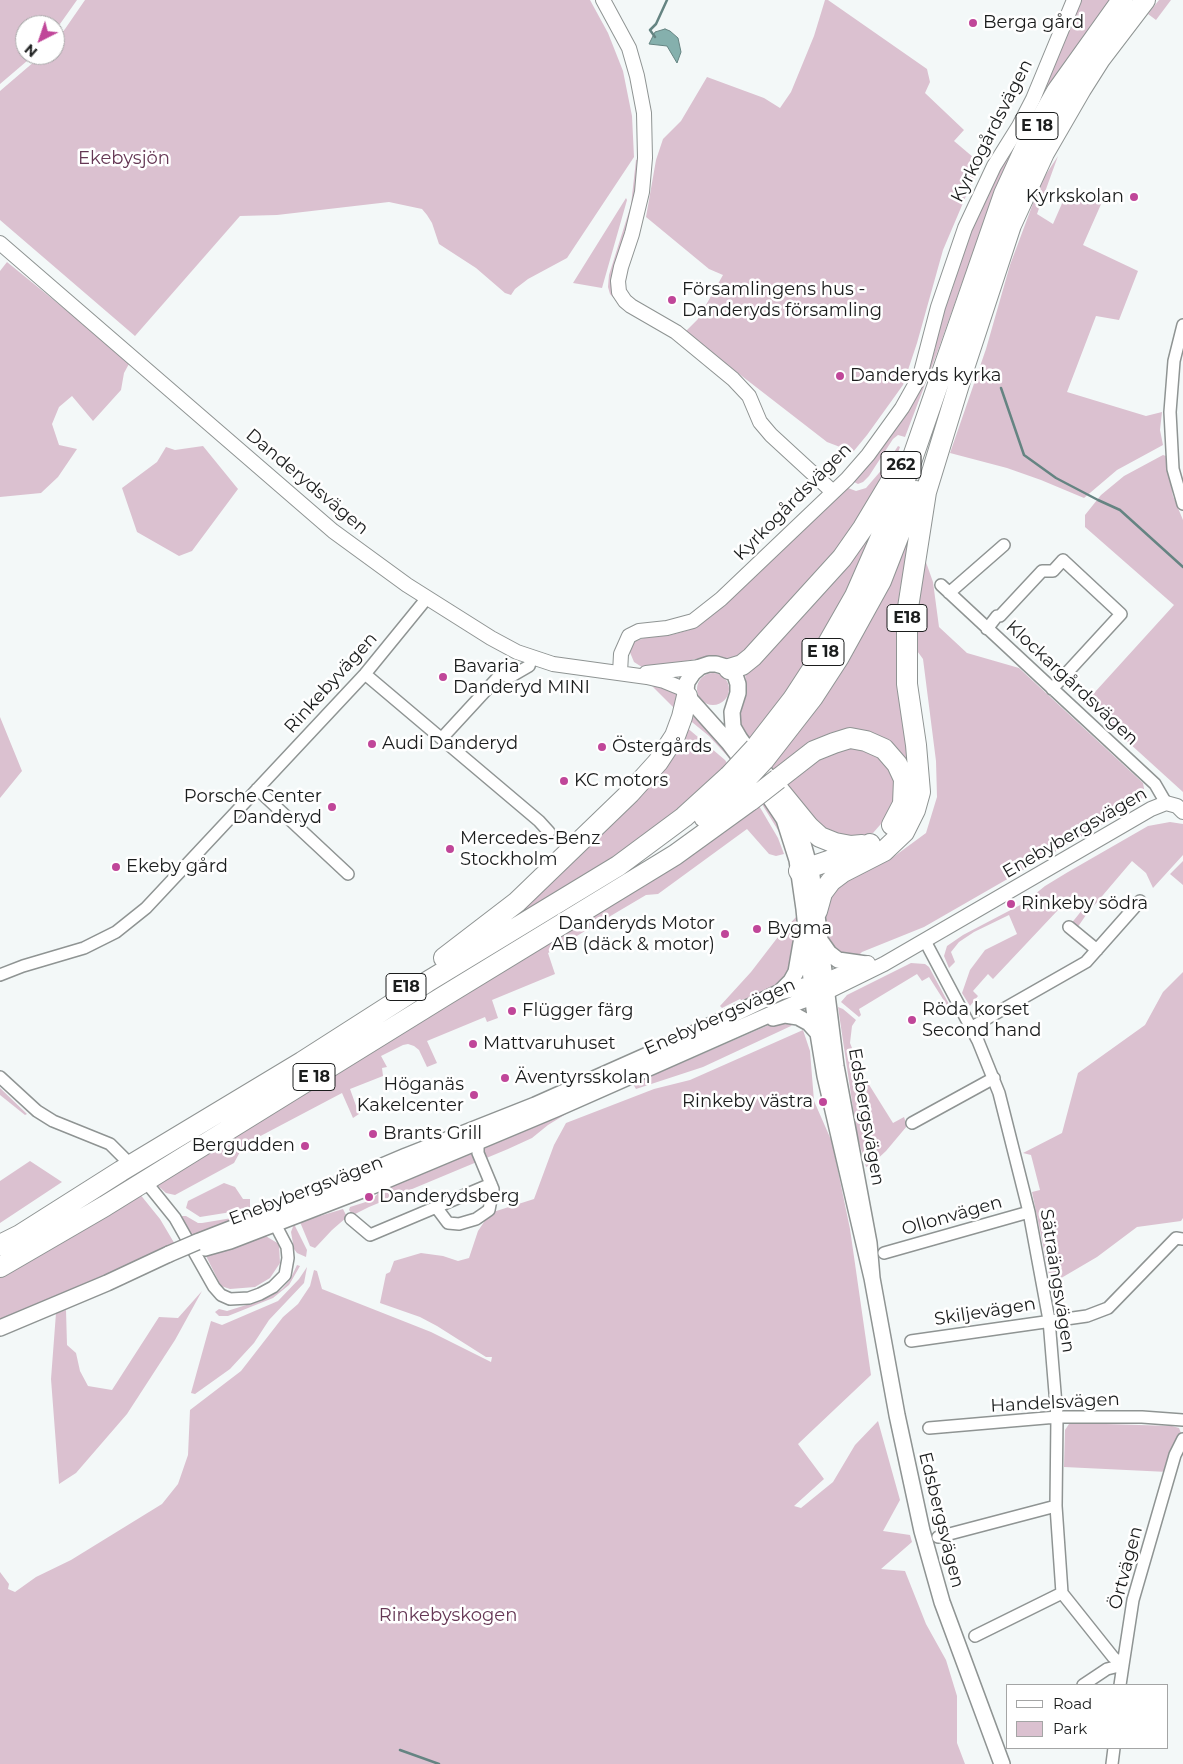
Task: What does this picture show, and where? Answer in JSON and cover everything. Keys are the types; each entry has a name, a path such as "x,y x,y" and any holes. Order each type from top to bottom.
{"highway":[{"name":"E 18","path":"0,1267 114,1201 627,883 740,787 814,667 859,588 901,491 1004,194 1026,146 1057,91 1122,0"},
{"name":"E 18","path":"760,754 813,697 839,657 881,581 964,368 1011,225 1044,153 1100,59 1145,0"},
{"name":"262","path":"729,669 742,665 752,657 790,617 842,558 886,492 903,461 924,415 964,298 979,266"},
{"name":"E18","path":"810,910 831,881 843,872 884,851 904,832 915,810 920,792 916,745 907,684 907,614 926,492 964,368"},
{"name":"E18","path":"123,1165 399,991 517,902 630,792 658,762 674,736 691,699"},
{"path":"740,787 778,784 814,751 850,738 866,741 884,749 897,764 904,779 903,804 888,832 855,852 805,873"},
{"path":"778,784 809,826 820,836 834,844 851,846 874,842"},
{"name":"E 18","path":"0,1245 20,1235 123,1165 302,1062 427,982 618,866 684,817 740,787"},
{"name":"E18","path":"805,873 861,863"}],"main road":[{"path":"716,664 729,669 735,675 738,684 735,703 720,712 707,712 691,699 687,682 700,667 716,664"},
{"name":"Danderydsvägen","path":"691,699 729,743 768,794 784,819 805,873"},
{"name":"Danderydsvägen","path":"735,703 731,717 736,732 778,784 796,825 805,873 819,988"},
{"path":"780,992 791,981 797,969 810,910"},
{"name":"Danderydsvägen","path":"810,910 821,942 819,988"},
{"path":"821,942 834,958 849,963 866,964"},
{"name":"Enebybergsvägen","path":"427,1156 478,1142 537,1110 780,992 819,988"},
{"name":"Enebybergsvägen","path":"0,1328 199,1245 230,1241 272,1219 537,1110 716,1040 819,988"},
{"name":"Edsbergsvägen","path":"819,988 817,1032 833,1113 872,1278 897,1415 922,1531 942,1602 1002,1764"},
{"name":"Edsbergsvägen","path":"819,988 836,1066 869,1243 872,1278"},
{"path":"756,1021 785,1015 794,1016 802,1018 817,1032"},
{"path":"709,1025 716,1040"}],"street":[{"path":"603,0 628,48 637,76 644,113 645,140 642,192 618,281 619,292 631,306 676,332 733,379 749,396 760,422 771,435 833,492"},
{"name":"Kyrkogårdsvägen","path":"626,673 621,654 629,636 639,631 668,628 693,621 721,599 847,479 868,455 902,408 920,376 938,307 965,228 994,166 1033,99 1074,0"},
{"name":"Danderydsvägen","path":"0,243 333,531 378,565 427,598 517,652 553,664 626,673 664,681 691,699"},
{"path":"1183,325 1174,361 1170,412 1173,469 1183,504"},
{"name":"Klockargårdsvägen","path":"1004,545 946,589 1155,784 1166,803"},
{"path":"988,629 997,616 1000,616 1042,571 1052,572 1063,560 1121,614 1052,689"},
{"name":"Rinkebyvägen","path":"0,974 84,948 116,932 146,908 365,674 427,598"},
{"path":"442,738 501,674 510,677 529,666 532,657"},
{"name":"Danderydsvägen","path":"626,673 700,667"},
{"path":"365,674 539,820 549,832"},
{"path":"257,789 348,874"},
{"path":"1166,803 1177,806 1183,812"},
{"name":"Enebybergsvägen","path":"819,988 884,964 1152,809 1166,803"},
{"path":"972,1027 1086,962 1140,901"},
{"path":"1069,927 1097,950"},
{"name":"Enebybergsvägen","path":"819,988 866,964 925,941"},
{"name":"Sätraängsvägen","path":"925,941 972,1027 994,1078 1029,1212 1049,1320 1057,1417 1056,1506 1062,1593"},
{"path":"0,1077 37,1111 53,1121 110,1144 123,1165"},
{"path":"912,1123 994,1078"},
{"path":"436,1206 448,1223 459,1224 476,1220 489,1210 493,1196 491,1184 478,1153 478,1142"},
{"path":"351,1219 370,1235 491,1184"},
{"path":"150,1187 175,1218 220,1295 230,1299 249,1298 260,1294 273,1287 285,1275 288,1258 287,1247 272,1219"},
{"name":"Ollonvägen","path":"884,1254 1029,1212"},
{"name":"Skiljevägen","path":"911,1341 1087,1316 1108,1308 1176,1238 1183,1239"},
{"name":"Handelsvägen","path":"928,1428 1057,1417 1142,1417 1183,1420"},
{"name":"Örtvägen","path":"1123,1665 1133,1600 1176,1455 1183,1439"},
{"path":"938,1537 1056,1506"},
{"path":"975,1636 1062,1593 1113,1657 1123,1665"},
{"path":"1084,1684 1107,1669 1123,1665"},
{"path":"1120,1684 1123,1665"},
{"path":"1112,1764 1114,1749"}],"green space":[{"path":"0,0 77,0 65,17 65,15 15,15 15,65 22,65 0,84"},
{"name":"Ekebysjön","path":"85,0 590,0 608,33 623,71 632,116 634,157 567,258 528,279 515,289 511,295 505,293 476,268 439,244 432,223 422,209 389,202 277,215 240,216 135,336 0,220 0,91 30,65 65,65 65,29"},
{"path":"825,0 828,0 927,69 930,82 925,93 964,130 954,141 980,163 943,250 903,385 853,452 827,442 685,332 698,319 723,275 709,269 646,217 656,160 663,139 681,121 707,77 764,98 780,108 791,92 814,36"},
{"path":"1079,0 1112,0 1054,78 1018,144 982,227 905,437 898,435 893,439 869,476 858,484 854,482 927,375 936,346 935,339 947,297 952,290 955,280 954,272 982,199"},
{"path":"1159,0 1171,0 1156,20 1148,14"},
{"path":"1058,156 1037,214 1053,224 1067,192 1102,202 1083,245 1138,271 1119,320 1096,316 1067,392 1146,416 1162,412 1160,430 1163,445 1117,470 1084,498 1007,468 950,453 986,349 1010,265 1041,182"},
{"path":"640,159 637,196 617,301 610,294 608,287 609,275 631,205 636,160"},
{"path":"626,198 602,288 573,283"},
{"path":"7,262 130,362 124,373 121,390 93,421 72,396 59,407 52,424 59,445 77,449 58,477 41,493 0,497 0,271"},
{"path":"203,446 238,489 192,551 179,556 137,532 122,488 157,462 166,447 175,450"},
{"path":"898,446 900,447 896,458 869,508 843,546 769,631 735,658 707,657 645,669 634,662 629,650 634,642 644,638 671,635 689,630 703,622 848,488 856,491 866,488 885,466"},
{"path":"1163,455 1166,456 1173,496 1183,520 1183,792 1085,703 1174,605 1085,527 1085,515 1101,495 1124,476"},
{"path":"886,499 860,565 818,643 796,681 748,740 739,726 739,718 747,692 745,673"},
{"path":"913,519 899,595 896,666 901,711 911,769 880,739 774,772 768,765"},
{"path":"922,551 933,582 939,627 967,653 1019,668 1143,783 1145,794 1138,804 924,927 862,952 858,956 833,952 827,941 823,916 827,898 839,884 892,858 926,833 937,797 936,761 923,659 915,648"},
{"path":"713,673 719,674 724,678 728,683 728,695 724,700 719,704 713,705 707,704 702,700 698,695 697,689 698,683 702,678 707,674"},
{"path":"652,686 672,690 679,696 678,712"},
{"path":"689,713 720,740 755,784 785,836 781,835 752,788 731,760 709,736 687,718"},
{"path":"0,717 22,771 0,798"},
{"path":"685,726 725,760 729,766 701,792 611,860 480,943"},
{"path":"856,747 870,751 886,763 897,781 896,799 887,817 873,833 848,839 816,825 782,782 822,753"},
{"path":"758,804 778,838 784,854 776,856 769,854 747,829 658,894 646,895 548,953 555,974 492,1000 498,1018 487,1022 485,1017 427,1041 437,1063 427,1067 419,1050 408,1044 381,1056 387,1067 382,1068 383,1076 350,1089 359,1114 353,1118 342,1093 251,1141 241,1150 234,1163 175,1195 166,1193 156,1184 697,852"},
{"path":"1170,822 1183,824 1183,855 1153,888 1146,873 1132,861 1086,915 1075,931 1070,925 1087,904 1074,893 993,979 988,974 973,991 978,996 970,1006 962,993 970,970 985,950 1017,934 1009,915 974,932 959,942 951,952 955,962 949,968 944,956 947,946 963,935 1024,903 1045,886 1148,826"},
{"path":"1183,861 1183,885 1170,874"},
{"path":"797,916 796,958 781,985 745,1004 740,999 722,1008 720,1006"},
{"path":"911,963 925,964 929,967 951,1008 946,1012 948,1007 929,977 922,981 917,974 859,1009 861,1015 859,1017 841,1002 847,995"},
{"path":"1183,972 1183,1218 1181,1221 1137,1227 1097,1257 1051,1284 1032,1192 1040,1190 1031,1155 1023,1153 1062,1133 1078,1073 1145,1025 1163,992"},
{"path":"838,1007 856,1020 852,1026 850,1043 854,1053 858,1052 860,1055 853,1059 893,1123 904,1117 907,1126 886,1151 871,1165 866,1167 857,1135"},
{"path":"778,1021 795,1021 791,1026 703,1067 636,1089 633,1084"},
{"name":"Rinkebyskogen","path":"803,1030 810,1051 814,1101 832,1142 850,1229 871,1375 798,1444 824,1479 794,1506 801,1508 833,1482 855,1445 878,1421 900,1500 883,1531 910,1535 912,1542 881,1569 905,1571 926,1624 946,1660 957,1696 957,1743 965,1764 0,1764 0,1572 9,1584 8,1589 15,1592 36,1577 71,1560 162,1504 178,1484 188,1455 190,1410 241,1371 283,1317 298,1304 310,1286 314,1270 317,1271 322,1289 431,1332 491,1362 492,1357 486,1357 437,1326 420,1317 380,1303 386,1274 390,1272 394,1261 421,1253 443,1256 458,1261 469,1258 478,1231 490,1213 534,1199 554,1145 566,1123 654,1089 690,1080"},
{"path":"0,1088 27,1114 25,1115 0,1095"},
{"path":"566,1112 566,1114 532,1138 508,1149 353,1215 349,1210 350,1207 372,1200 381,1190"},
{"path":"30,1161 62,1182 0,1223 0,1181"},
{"path":"224,1183 235,1187 243,1199 250,1199 250,1209 200,1217 186,1208 188,1201"},
{"path":"139,1193 160,1219 176,1246 0,1321 0,1277"},
{"path":"343,1209 347,1217 315,1248 310,1246 300,1222"},
{"path":"250,1215 194,1238 181,1218 186,1216 198,1223 202,1223"},
{"path":"294,1224 307,1250 306,1257 297,1253 294,1249 291,1232"},
{"path":"264,1235 279,1244 280,1263 270,1278 255,1287 230,1289 221,1286 206,1256 242,1241"},
{"path":"297,1265 300,1266 289,1285 273,1298 228,1316 219,1316 215,1312 219,1309 227,1311 271,1296 282,1289 290,1280"},
{"path":"307,1267 304,1283 269,1320 254,1343 230,1369 195,1394 191,1393 211,1321 222,1325 278,1301 299,1279"},
{"path":"202,1291 175,1340 127,1414 76,1473 59,1484 51,1379 56,1313 66,1310 67,1345 76,1353 80,1371 88,1386 112,1390 159,1317 178,1318"},
{"path":"1069,1424 1172,1426 1179,1428 1181,1433 1168,1472 1064,1467 1065,1430"}],"water":[{"path":"665,29 678,38 681,52 677,63 667,46 649,44 655,32"}],"waterway":[{"path":"655,37 650,30 656,24 667,0"},
{"path":"1001,388 1024,455 1056,478 1120,510 1183,567"},
{"path":"400,1750 439,1764"}],"place":[{"name":"Berga gård","path":"973,23"},
{"name":"Kyrkskolan","path":"1134,197"},
{"name":"Församlingens hus - Danderyds församling","path":"672,300"},
{"name":"Danderyds kyrka","path":"840,376"},
{"name":"Bavaria Danderyd MINI","path":"443,677"},
{"name":"Audi Danderyd","path":"372,744"},
{"name":"Östergårds","path":"602,747"},
{"name":"KC motors","path":"564,781"},
{"name":"Porsche Center Danderyd","path":"332,807"},
{"name":"Mercedes-Benz Stockholm","path":"450,849"},
{"name":"Ekeby gård","path":"116,867"},
{"name":"Rinkeby södra","path":"1011,904"},
{"name":"Bygma","path":"757,929"},
{"name":"Danderyds Motor AB (däck & motor)","path":"725,934"},
{"name":"Flügger färg","path":"512,1011"},
{"name":"Röda korset Second hand","path":"912,1020"},
{"name":"Mattvaruhuset","path":"473,1044"},
{"name":"Äventyrsskolan","path":"505,1078"},
{"name":"Höganäs Kakelcenter","path":"474,1095"},
{"name":"Rinkeby västra","path":"823,1102"},
{"name":"Brants Grill","path":"373,1134"},
{"name":"Bergudden","path":"305,1146"},
{"name":"Danderydsberg","path":"369,1197"}]}
